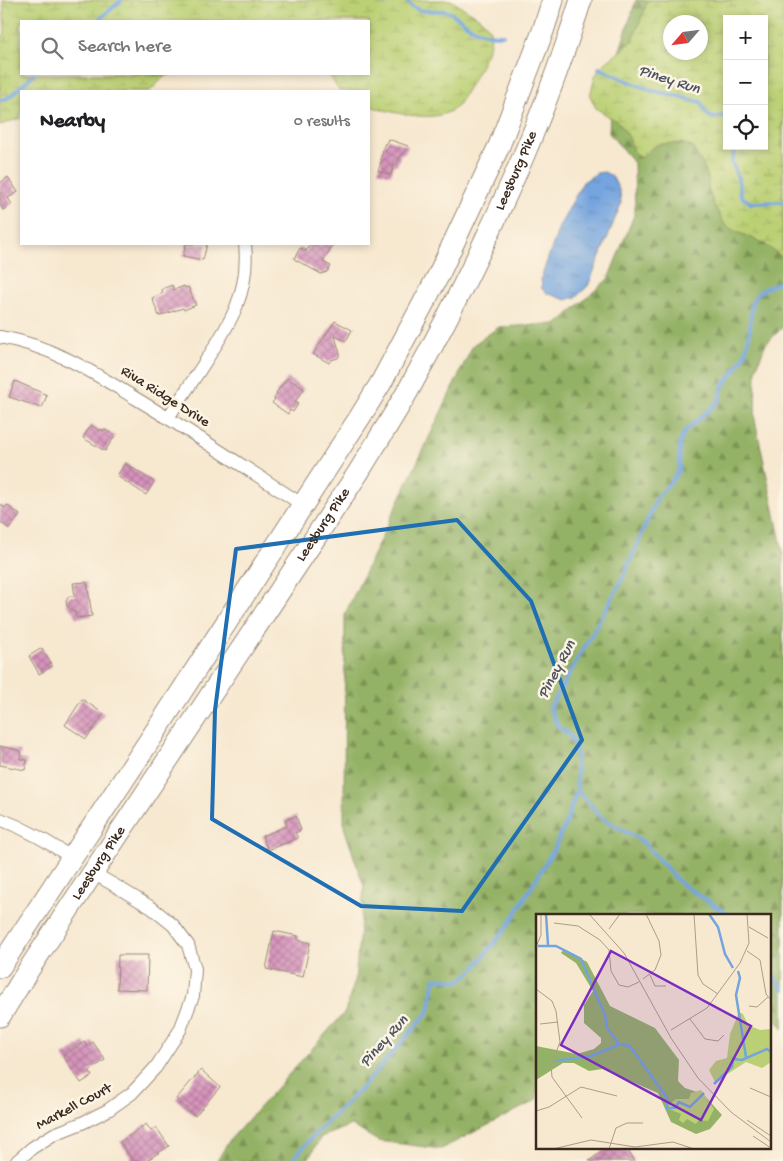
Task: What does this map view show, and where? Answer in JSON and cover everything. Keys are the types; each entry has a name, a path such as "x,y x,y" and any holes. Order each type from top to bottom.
{"highway":[{"name":"Leesburg Pike","path":"0,967 161,724 382,381 438,276 499,146 553,0"},
{"name":"Leesburg Pike","path":"4,1010 358,473 408,391 452,309 520,165 550,90 581,0"},
{"path":"4,1010 24,959 72,886 76,871 72,858"}],"street":[{"path":"168,418 226,331 235,312 245,273 245,245"},
{"name":"Riva Ridge Drive","path":"0,337 36,346 77,363 168,418 303,505"},
{"path":"0,819 35,834 72,858"},
{"name":"Markell Court","path":"17,1161 32,1148 54,1134 108,1110 132,1094 156,1067 180,1030 193,996 195,969 188,945 173,925 152,908 93,873"}],"highlighted area":[{"path":"457,520 531,601 582,740 462,911 361,906 212,819 215,710 236,549"}],"green space":[{"path":"3,0 451,0 485,23 491,35 488,49 478,70 457,106 449,112 438,115 414,116 370,106 370,90 339,90 330,75 370,75 370,20 20,20 20,75 168,75 165,76 151,90 20,90 20,118 0,125 0,38 5,34"},
{"path":"636,0 783,0 783,327 765,345 756,369 755,420 783,552 783,1029 770,1015 770,914 536,914 536,1101 441,1149 378,1141 351,1125 321,1137 307,1161 217,1161 229,1141 345,1012 355,980 364,887 344,827 345,614 473,345 499,327 557,324 608,279 635,213 634,163 609,133 612,74"},
{"path":"648,0 780,0 783,5 783,258 763,243 725,225 714,205 708,188 708,177 692,147 682,143 659,144 641,158 633,151 629,137 619,123 596,108 590,96 595,76 603,65 633,41"}],"water":[{"path":"604,172 612,176 620,192 621,204 588,286 576,297 566,300 547,293 542,289 541,278 559,227 583,182 597,173"}],"building":[{"path":"388,139 408,146 406,152 401,154 397,165 394,164 391,175 378,171 382,160 380,159 382,151"},
{"path":"8,177 18,192 8,198 12,204 3,210 0,205 0,183"},
{"path":"186,245 207,245 203,260 183,256"},
{"path":"309,245 332,245 323,262 331,266 327,272 321,274 294,259 300,248 306,251"},
{"path":"172,285 174,290 184,286 185,288 188,287 196,305 159,316 152,298 163,293 162,289"},
{"path":"335,321 352,330 346,341 335,336 340,354 338,358 331,360 329,363 313,354"},
{"path":"287,378 304,389 295,402 298,404 293,412 290,410 288,414 272,403 276,393"},
{"path":"15,381 47,395 42,408 9,397"},
{"path":"91,425 100,431 104,429 115,436 105,451 83,438"},
{"path":"125,463 154,482 146,495 117,476"},
{"path":"0,504 5,508 7,505 20,515 9,529 0,522"},
{"path":"87,582 92,616 76,618 75,613 67,606 66,601 69,596 75,596 73,583"},
{"path":"42,648 52,666 39,674 29,656"},
{"path":"82,699 104,714 86,739 65,725"},
{"path":"0,746 21,751 20,759 27,760 25,770 0,765"},
{"path":"296,816 301,830 295,833 298,838 268,850 262,836 287,826 285,820"},
{"path":"274,931 298,936 298,940 310,943 303,977 266,969"},
{"path":"118,955 148,955 147,990 117,989"},
{"path":"84,1042 87,1046 93,1042 105,1060 89,1071 92,1076 81,1083 63,1056"},
{"path":"201,1070 220,1087 195,1116 176,1099"},
{"path":"146,1124 151,1131 156,1127 169,1146 146,1161 133,1161 120,1142"},
{"path":"607,1148 626,1148 635,1161 589,1161"}],"waterway":[{"path":"98,20 122,0"},
{"name":"Piney Run","path":"372,0 386,3 391,0"},
{"name":"Piney Run","path":"406,0 420,10 449,12 479,31 503,35"},
{"name":"Piney Run","path":"599,68 653,91 701,102 706,113 712,118 723,116"},
{"path":"0,100 4,100 12,95 33,75"},
{"name":"Piney Run","path":"737,150 732,162 743,198 751,203 783,202"},
{"name":"Piney Run","path":"292,1161 311,1138 361,1089 429,1011 435,978 460,981 474,969 510,923 554,849 566,823 577,790 576,751 571,737 557,725 550,708 621,582 658,496 672,481 679,469 680,442 685,431 718,402 723,386 745,354 749,337 752,303 758,293 783,281"},
{"path":"577,790 602,818 642,841 680,883 727,914"},
{"path":"770,972 783,989"}]}
